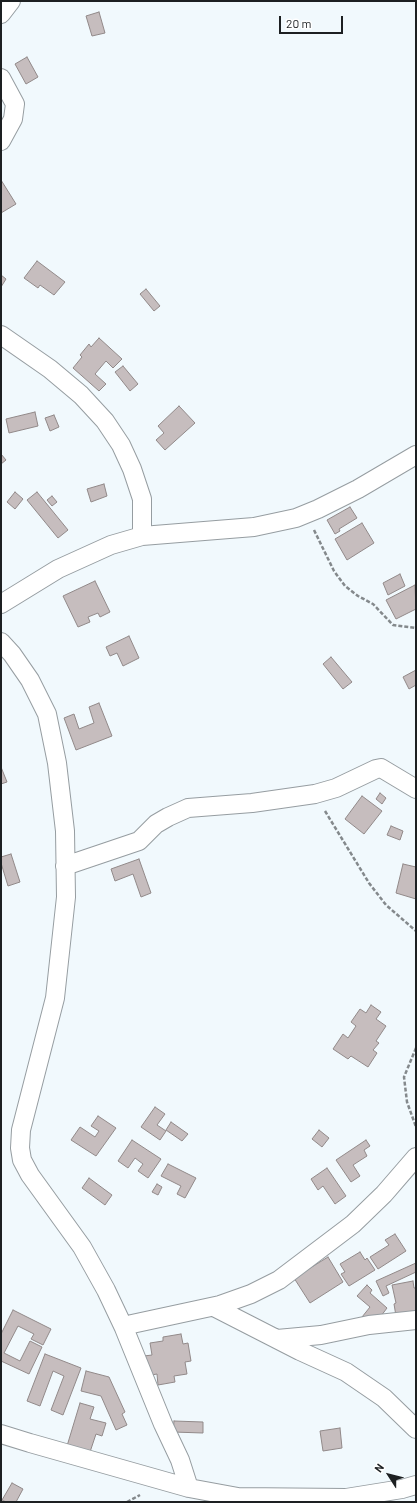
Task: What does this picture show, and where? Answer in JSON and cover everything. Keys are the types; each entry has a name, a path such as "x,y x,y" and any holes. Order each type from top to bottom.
{"street":[{"path":"1,14 11,1"},
{"path":"1,78 15,104 13,119 1,141"},
{"path":"1,335 50,369 81,395 105,421 121,445 132,469 142,499 142,536"},
{"path":"1,604 58,569 111,545 142,536 254,527 296,518 358,490 416,455"},
{"path":"1,642 12,654 30,680 47,714 57,763 65,831 66,897 55,998 21,1130 20,1148 22,1160 30,1175 82,1247 106,1290 124,1328 163,1424 180,1460 189,1488"},
{"path":"65,866 139,841 156,824 168,816 188,808 252,803 315,794 336,788 381,768 416,788"},
{"path":"124,1328 132,1324 214,1307 250,1294 279,1280 353,1224 384,1194 416,1157"},
{"path":"214,1307 346,1372 384,1398 416,1429"},
{"path":"277,1339 321,1335 369,1325 416,1320"},
{"path":"1,1434 37,1446 189,1488 238,1497 349,1500 416,1485"}],"path":[{"path":"306,514 334,571 345,586 358,596 373,604 393,625 416,628"},
{"path":"315,794 373,888 386,905 416,931"},
{"path":"416,1048 404,1077 407,1102 416,1127"}],"building":[{"path":"99,12 105,33 92,36 86,16"},
{"path":"27,57 38,77 26,84 15,64"},
{"path":"1,180 16,204 1,213"},
{"path":"37,261 65,282 54,295 40,285 38,288 24,278"},
{"path":"1,275 6,279 1,287"},
{"path":"146,289 160,306 154,311 140,294"},
{"path":"99,338 122,359 113,368 106,361 95,374 106,384 99,391 73,368 82,357 80,355 89,344 91,347"},
{"path":"123,366 138,384 130,391 115,372"},
{"path":"179,406 195,423 165,450 156,440 164,433 158,426"},
{"path":"35,412 38,426 9,433 6,419"},
{"path":"54,415 59,427 50,431 45,418"},
{"path":"1,454 6,460 1,464"},
{"path":"104,484 107,496 91,502 87,489"},
{"path":"15,492 23,499 15,509 7,502"},
{"path":"37,492 68,530 58,538 27,500"},
{"path":"52,496 57,502 52,506 47,500"},
{"path":"350,507 357,518 339,529 340,531 335,534 327,520"},
{"path":"362,523 374,543 347,560 335,539"},
{"path":"400,574 405,586 388,595 383,583"},
{"path":"95,581 110,612 100,617 98,613 88,617 90,622 78,627 63,596"},
{"path":"415,585 416,609 396,619 386,600"},
{"path":"129,636 139,658 123,666 117,653 110,656 106,647"},
{"path":"331,657 352,682 343,689 323,664"},
{"path":"416,670 416,685 409,689 403,677"},
{"path":"99,703 112,736 76,750 64,718 74,714 79,729 94,723 89,707"},
{"path":"1,767 7,782 1,784"},
{"path":"380,793 386,798 382,804 376,799"},
{"path":"362,796 382,811 364,834 345,819"},
{"path":"391,826 403,831 400,840 387,835"},
{"path":"11,854 20,882 8,886 1,863 1,857"},
{"path":"139,859 151,893 141,897 133,874 115,881 111,869"},
{"path":"403,864 416,867 416,899 396,893"},
{"path":"371,1005 381,1012 376,1019 386,1026 376,1041 379,1043 373,1050 377,1053 368,1067 351,1056 348,1059 333,1049 343,1034 348,1038 356,1026 351,1022 360,1009 366,1013"},
{"path":"155,1107 165,1114 157,1125 166,1131 160,1140 141,1127"},
{"path":"98,1116 116,1128 96,1156 71,1140 80,1127 95,1137 99,1131 91,1126"},
{"path":"171,1122 188,1134 182,1141 166,1130"},
{"path":"319,1130 329,1138 322,1147 312,1139"},
{"path":"132,1140 161,1159 148,1178 138,1171 143,1164 135,1158 128,1168 118,1161"},
{"path":"366,1140 370,1146 364,1150 367,1156 353,1165 360,1176 351,1182 336,1160"},
{"path":"168,1164 196,1178 185,1198 177,1194 181,1186 161,1176"},
{"path":"327,1168 346,1196 335,1204 323,1186 318,1190 311,1179"},
{"path":"89,1178 112,1195 105,1205 82,1188"},
{"path":"157,1184 162,1187 158,1195 152,1192"},
{"path":"395,1234 406,1251 378,1269 370,1257 389,1245 385,1240"},
{"path":"360,1252 365,1260 367,1258 375,1270 349,1286 341,1274 345,1272 340,1264"},
{"path":"328,1257 343,1282 310,1303 294,1278"},
{"path":"416,1263 416,1272 386,1286 389,1293 383,1296 376,1281"},
{"path":"413,1281 414,1288 416,1288 416,1312 396,1316 394,1304 396,1303 392,1285"},
{"path":"367,1285 372,1290 370,1293 387,1308 378,1320 373,1315 367,1321 362,1317 370,1307 357,1296"},
{"path":"13,1310 51,1329 43,1345 31,1339 34,1334 18,1326 4,1353 20,1361 30,1341 42,1347 29,1374 1,1361 1,1334"},
{"path":"181,1334 183,1344 188,1343 191,1361 185,1362 187,1374 174,1376 175,1382 158,1385 157,1374 146,1376 144,1356 152,1355 150,1343 163,1341 163,1337"},
{"path":"45,1354 81,1368 63,1415 51,1410 64,1376 53,1371 40,1406 27,1401"},
{"path":"86,1371 109,1377 125,1412 122,1414 127,1425 116,1430 101,1396 81,1391"},
{"path":"80,1403 94,1407 90,1419 106,1423 102,1436 96,1434 90,1452 67,1446"},
{"path":"174,1421 203,1422 203,1433 173,1432"},
{"path":"340,1428 342,1448 323,1451 320,1431"},
{"path":"12,1483 23,1489 16,1502 6,1502 2,1500"}]}
